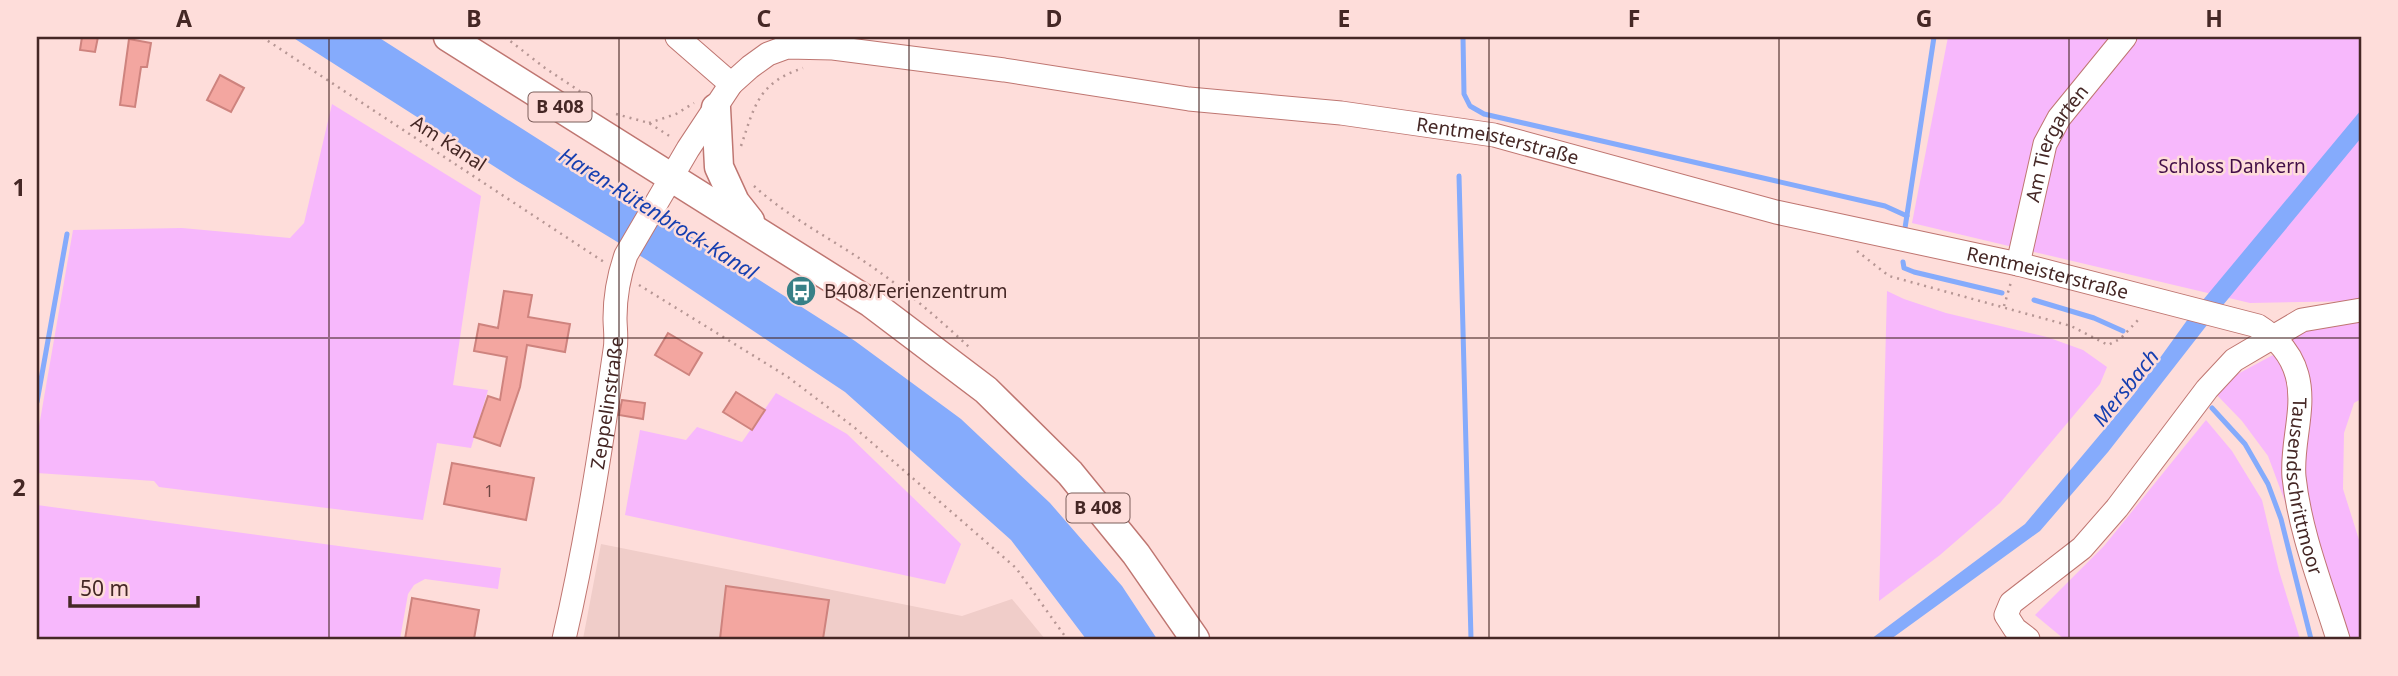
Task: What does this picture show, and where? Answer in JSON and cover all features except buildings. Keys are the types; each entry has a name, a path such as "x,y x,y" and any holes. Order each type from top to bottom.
{"main road":[{"name":"B 408","path":"448,37 871,303 986,390 1070,473 1136,554 1195,639"},
{"path":"716,108 719,167 735,202 758,231"}],"street":[{"path":"677,37 731,84"},
{"name":"Am Tiergarten","path":"2018,264 2045,144 2059,118 2125,37"},
{"name":"Rentmeisterstraße","path":"671,178 731,84 750,66 768,54 787,47 833,48 1189,99 1341,113 1494,135 1776,212 2018,264 2223,316 2258,326 2273,335"},
{"name":"Zeppelinstraße","path":"564,639 577,583 616,345 615,314 623,264 671,178"},
{"path":"2028,639 2015,629 2006,615 2011,603 2082,548 2207,389 2234,360 2302,320 2361,310"},
{"name":"Tausendschrittmoor","path":"2273,335 2289,355 2298,377 2294,476 2302,520 2338,639"}],"path":[{"name":"Am Kanal","path":"262,37 623,264 788,377 855,428 1016,568 1067,639"},
{"path":"505,37 591,99"},
{"path":"736,155 755,103 768,86 807,67"},
{"path":"614,114 649,123 688,149"},
{"path":"1853,247 1889,276 2071,326 2108,345 2168,303"},
{"path":"2004,306 2018,264"}],"shaded area":[{"path":"601,544 962,616 1012,599 1045,639 583,639"}],"green space":[{"name":"Schloss Dankern","path":"1948,37 2361,37 2361,301 2250,303 1912,223"},
{"path":"332,104 481,196 453,385 488,390 471,448 437,443 423,520 159,487 154,481 37,473 37,438 73,230 182,228 290,238 304,223"},
{"path":"1887,291 1946,313 2047,337 2083,350 2107,367 2100,384 2000,503 1940,555 1879,601"},
{"path":"2361,318 2361,399 2354,403 2344,433 2343,489 2360,543 2361,639 2346,639 2307,504 2290,339 2294,333"},
{"path":"2273,355 2281,359 2288,371 2294,526 2268,456 2242,421 2213,391 2219,384"},
{"path":"776,393 847,434 961,544 945,584 625,515 640,430 686,440 697,427 742,442"},
{"path":"2206,420 2232,451 2262,500 2279,571 2300,639 2064,639 2035,615 2104,546"},
{"path":"37,505 501,568 498,589 425,579 414,585 408,594 400,639 37,639"}],"water":[{"path":"292,37 378,37 855,341 961,419 1050,503 1122,586 1157,639 1086,639 1011,540 845,392 647,260 517,181"},
{"path":"2361,110 2361,138 2214,316 2108,452 2040,531 1891,639 1871,639 2025,524 2134,394 2193,312"}],"waterway":[{"path":"1463,37 1464,94 1470,106 1484,114 1885,206 1907,216"},
{"path":"1905,228 1934,37"},
{"path":"1459,176 1471,639"},
{"path":"37,402 67,234"},
{"path":"1903,262 1904,268 1914,272 2002,293"},
{"path":"2034,300 2094,318 2123,331"},
{"path":"2212,408 2245,444 2268,484 2281,519 2311,639"}],"place":[{"name":"B408/Ferienzentrum","path":"801,291"}],"water label":[{"name":"Haren-Rütenbrock-Kanal","path":"658,214"},
{"name":"Mersbach","path":"2126,388"}]}
